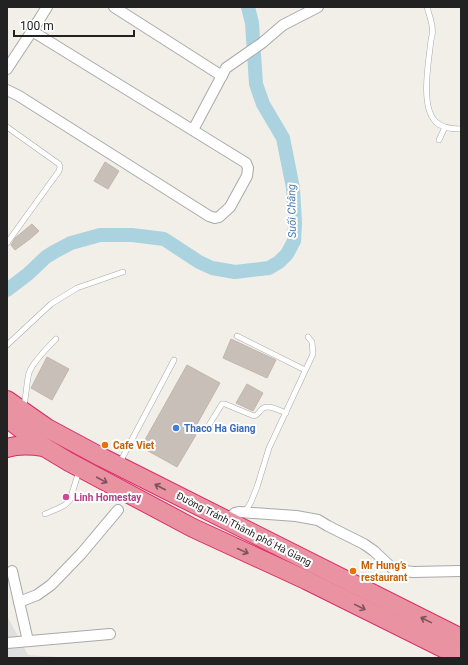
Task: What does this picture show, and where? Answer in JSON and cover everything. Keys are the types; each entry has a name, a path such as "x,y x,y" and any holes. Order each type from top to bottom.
{"highway":[{"path":"7,400 15,417"},
{"name":"Đường Tránh Thành phố Hà Giang","path":"15,417 44,447 80,468 193,528 306,580 461,657"},
{"name":"Đường Tránh Thành phố Hà Giang","path":"15,417 47,428 118,466 461,638"},
{"path":"7,448 30,445 44,447"},
{"path":"215,538 226,520"}],"street":[{"path":"7,68 47,7"},
{"path":"114,7 222,76"},
{"path":"193,130 226,68 262,43 284,25 318,7"},
{"path":"7,90 209,216 215,218 219,217 230,207 246,176 248,165 246,163 32,31"},
{"path":"19,602 37,595 51,585 81,554 118,510"},
{"path":"226,520 235,513 245,512 296,516 318,520 364,544 392,568 413,572 461,571"},
{"path":"12,571 28,641"},
{"path":"7,643 110,634"}],"lane":[{"path":"427,7 433,27 433,36 426,79 428,102 435,121 445,126 461,129"},
{"path":"439,140 445,126"},
{"path":"7,127 59,164 60,167 59,171 7,243"},
{"path":"7,345 51,304 77,288 123,272"},
{"path":"237,336 305,370"},
{"path":"245,512 257,487 269,448 313,354 312,342 308,337"},
{"path":"15,417 26,399 27,381 31,367 56,338"},
{"path":"118,466 174,360"},
{"path":"210,425 222,404 254,416 257,416 261,409 265,406 286,413"},
{"path":"45,514 70,500 80,468"}],"shaded area":[{"path":"7,616 28,655 73,658 7,658"}],"building":[{"path":"105,162 119,171 108,189 94,181"},
{"path":"32,224 39,231 15,250 11,245 15,238"},
{"path":"231,339 276,360 267,378 223,358"},
{"path":"47,357 69,369 52,400 31,388"},
{"path":"187,365 220,383 192,433 196,435 177,467 141,447"},
{"path":"247,384 263,393 253,411 236,403"}],"waterway":[{"name":"Suối Châng","path":"7,290 54,252 71,243 100,235 132,235 164,239 199,262 212,268 235,272 269,268 279,262 287,254 294,241 295,223 293,188 283,138 263,104 256,84 252,23 248,7"}],"place":[{"name":"Thaco Ha Giang","path":"176,428"},
{"name":"Cafe Viet","path":"105,445"},
{"name":"Linh Homestay","path":"66,497"},
{"name":"Mr Hung’s restaurant","path":"353,571"}]}
